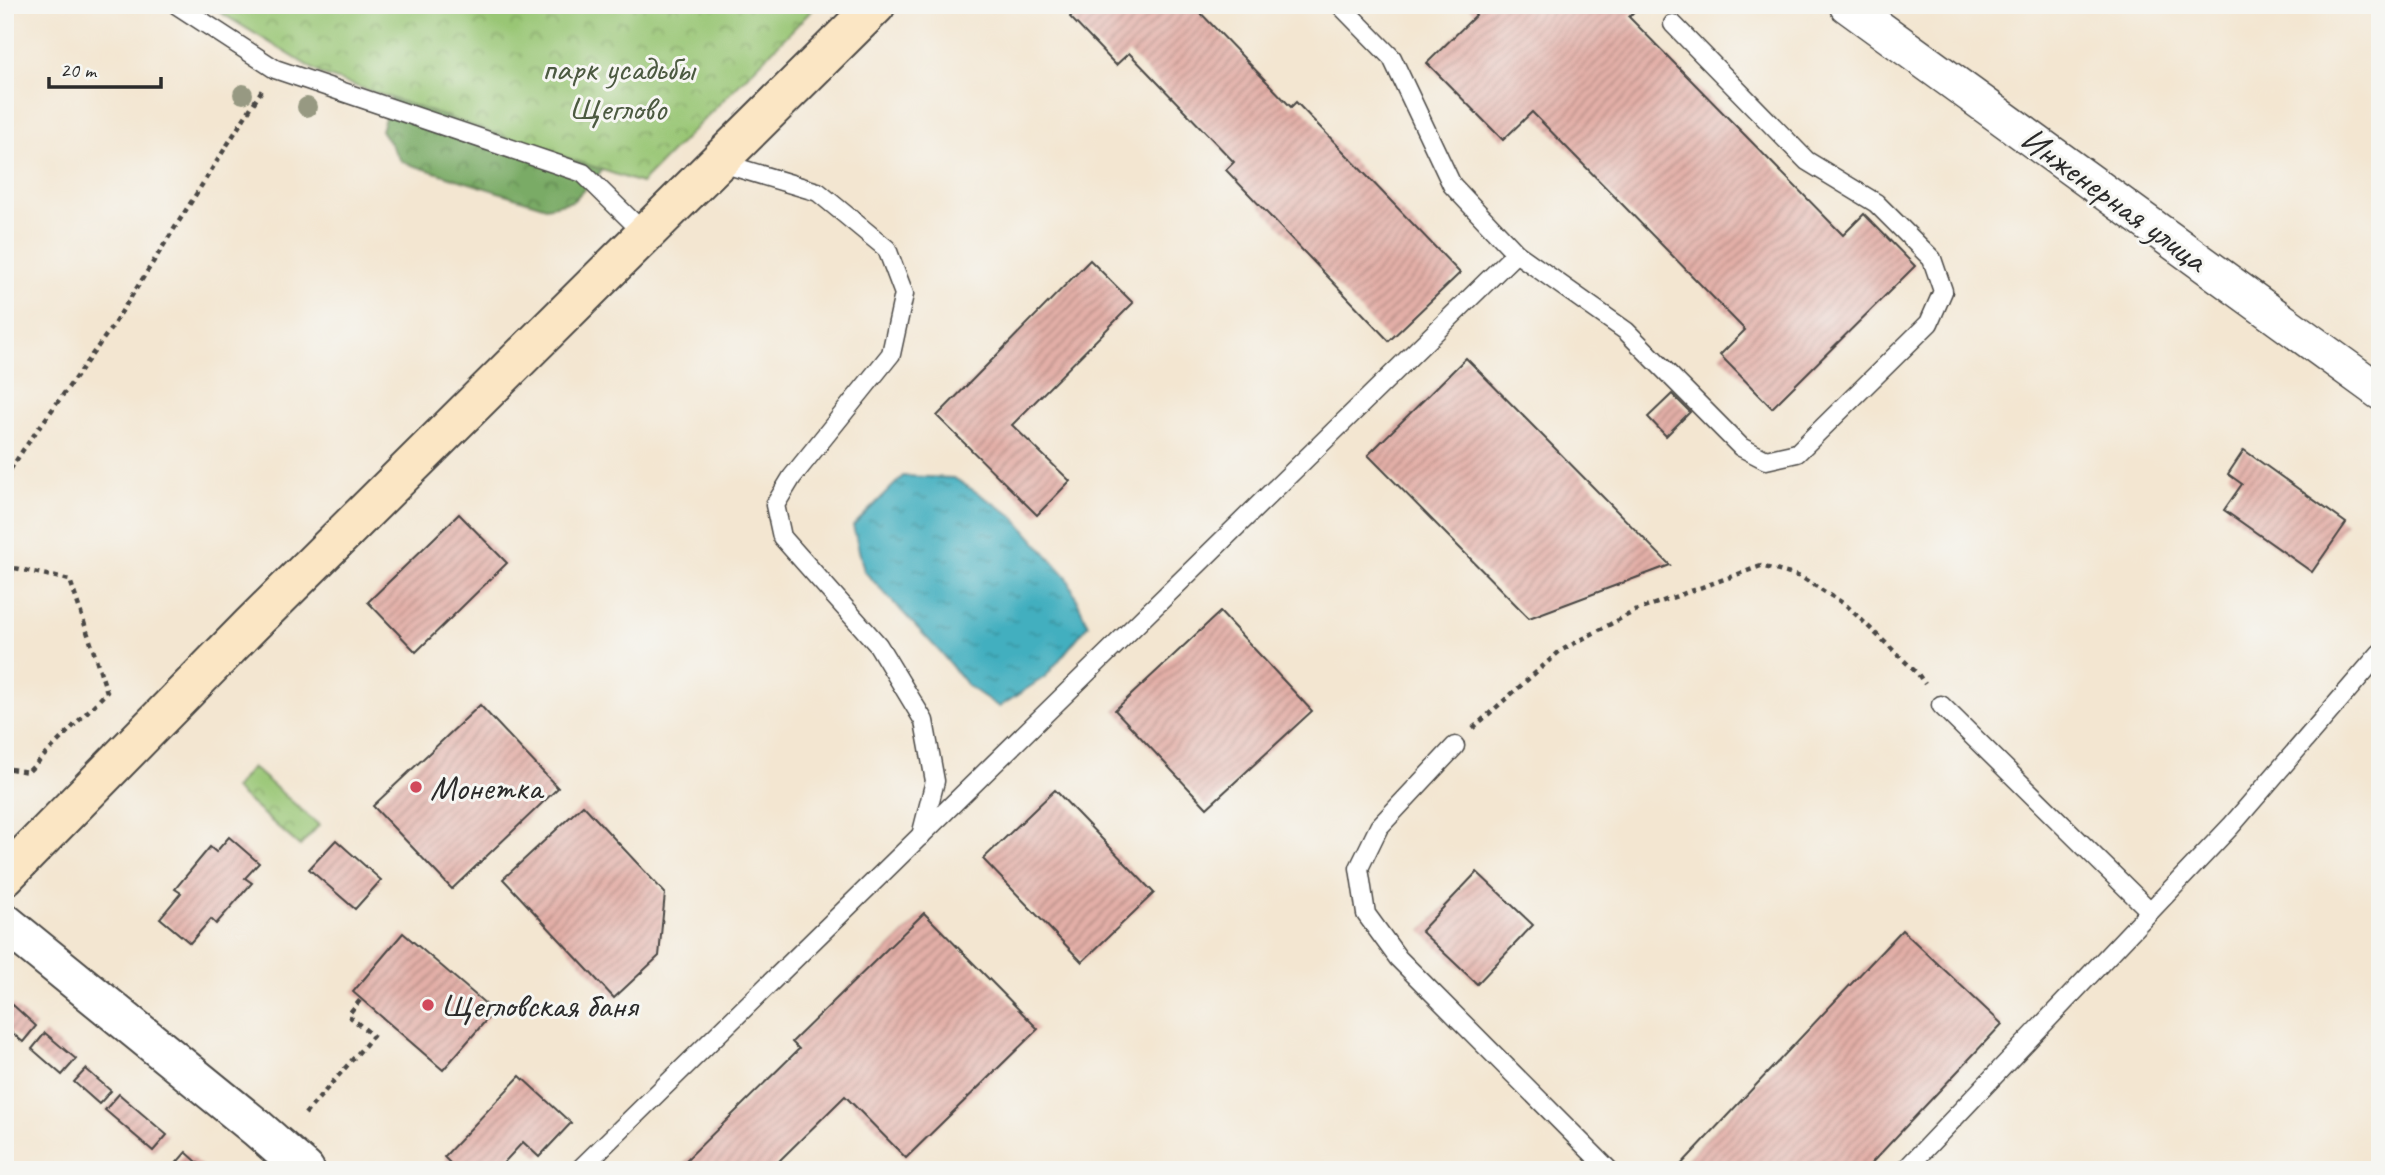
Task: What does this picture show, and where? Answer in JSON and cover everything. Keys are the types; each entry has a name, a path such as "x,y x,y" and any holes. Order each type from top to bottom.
{"main road":[{"path":"5,876 251,625 876,5"}],"street":[{"name":"Инженерная улица","path":"1847,5 2380,393"},
{"path":"5,923 305,1170"}],"lane":[{"path":"177,5 275,69 583,173 645,234"},
{"path":"1340,5 1392,58 1452,185 1516,253 1626,331 1741,447 1766,460 1797,453 1929,323 1943,291 1932,259 1876,203 1807,161 1673,24"},
{"path":"718,162 818,192 887,248 904,294 891,354 792,477 775,505 782,537 878,645 924,721 935,781 920,836"},
{"path":"579,1170 1516,253"},
{"path":"1905,1170 2231,826 2380,653"},
{"path":"1941,705 2150,912"},
{"path":"1455,746 1379,827 1359,868 1366,914 1398,958 1609,1170"}],"path":[{"path":"5,478 112,327 275,69"},
{"path":"5,566 70,580 107,692 28,772 5,768"},
{"path":"1455,746 1560,651 1634,611 1761,566 1801,577 1846,605 1918,674 1941,705"},
{"path":"5,605 13,568"},
{"path":"5,660 9,664 5,682"},
{"path":"305,1114 373,1036 348,1014 361,999"}],"green space":[{"name":"парк усадьбы Щеглово","path":"208,5 817,5 641,183 323,75"},
{"path":"393,93 671,98 573,201 546,207 402,162 381,130"},
{"path":"252,767 319,825 300,846 234,789"}],"water":[{"path":"903,476 954,478 1012,515 1067,577 1088,625 1046,676 999,707 967,685 941,653 864,571 853,526"}],"building":[{"path":"1080,5 1193,5 1291,107 1296,102 1460,273 1389,341 1226,170 1234,162 1129,53 1116,65 1070,17"},
{"path":"1467,5 1640,5 1629,17 1843,235 1864,214 1915,266 1772,408 1720,355 1745,330 1532,112 1503,140 1427,63 1476,15"},
{"path":"1090,260 1133,303 1012,425 1070,481 1037,515 937,416"},
{"path":"1466,358 1670,565 1529,618 1368,455"},
{"path":"1672,394 1690,412 1666,436 1648,417"},
{"path":"2244,450 2346,523 2312,572 2224,510 2242,484 2228,474"},
{"path":"459,514 507,563 416,652 368,602"},
{"path":"1220,612 1312,711 1207,808 1115,710"},
{"path":"480,705 558,788 452,889 373,806"},
{"path":"1055,790 1154,893 1082,962 983,859"},
{"path":"583,805 665,893 659,956 614,998 503,879"},
{"path":"229,837 259,863 245,878 252,883 216,924 211,919 190,943 160,918 181,893 175,889 210,847 216,852"},
{"path":"336,840 381,880 355,909 309,869"},
{"path":"1477,872 1533,925 1477,984 1421,931"},
{"path":"924,913 1038,1029 906,1158 845,1096 770,1170 676,1170 799,1049 792,1042"},
{"path":"1902,930 2002,1024 1865,1170 1676,1170"},
{"name":"Щегловская баня","path":"403,933 494,1011 443,1070 353,992"},
{"path":"13,1005 36,1026 23,1042 5,1027 5,1014"},
{"path":"45,1033 76,1059 62,1075 32,1049"},
{"path":"86,1069 111,1091 99,1104 74,1082"},
{"path":"520,1076 571,1123 539,1157 523,1142 497,1170 457,1170 444,1157"},
{"path":"119,1094 167,1135 153,1151 105,1110"},
{"path":"186,1152 206,1170 172,1168"}],"place":[{"name":"Монетка","path":"416,787"},
{"name":"Щегловская баня","path":"428,1005"}]}
